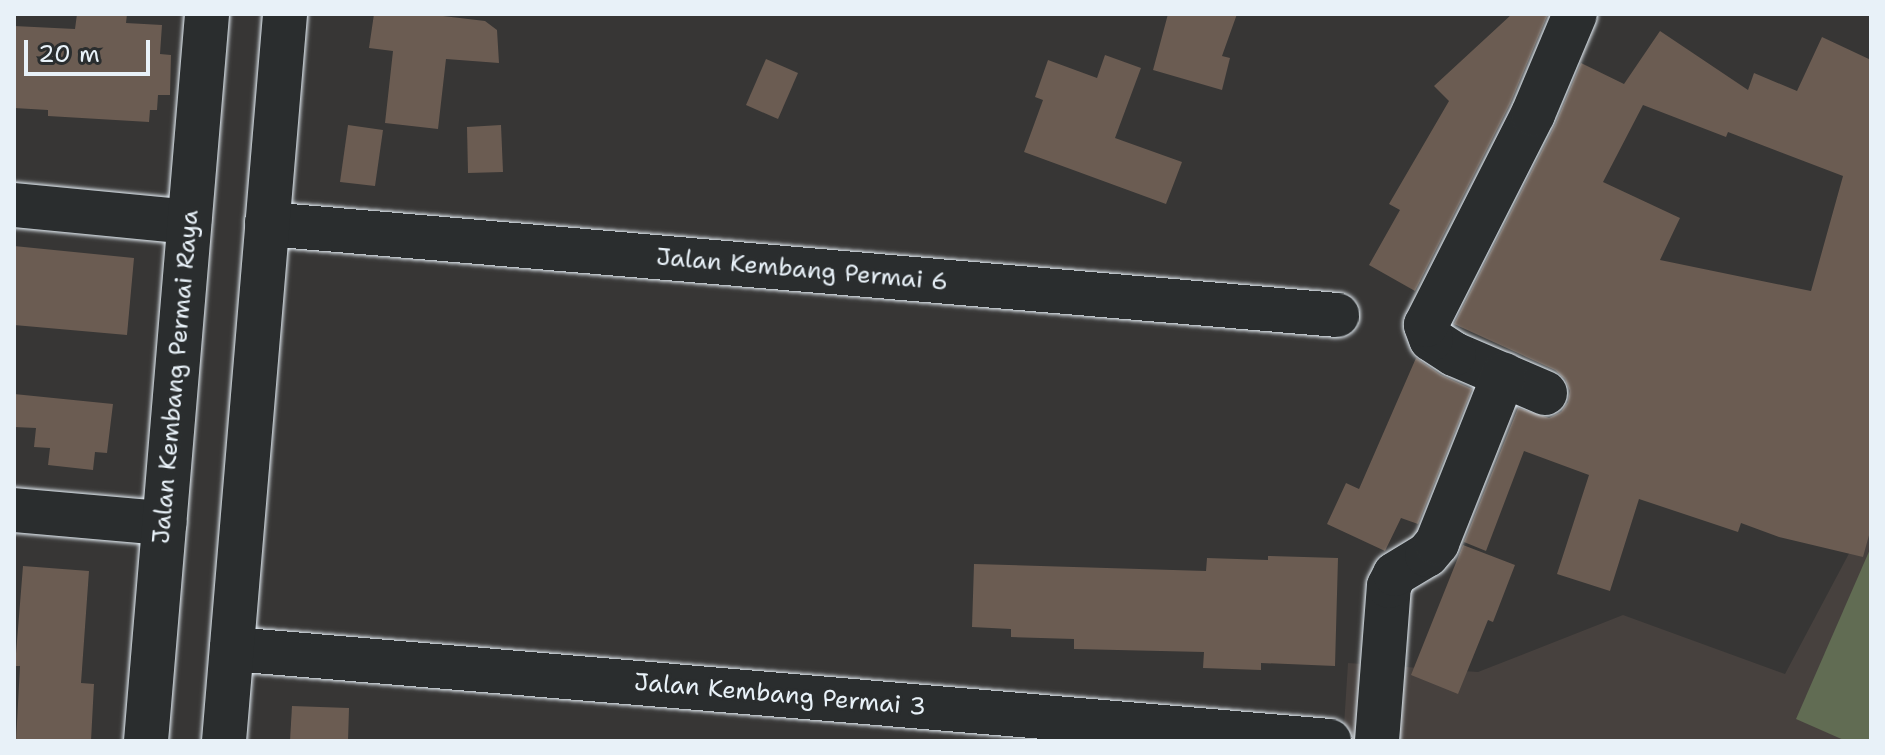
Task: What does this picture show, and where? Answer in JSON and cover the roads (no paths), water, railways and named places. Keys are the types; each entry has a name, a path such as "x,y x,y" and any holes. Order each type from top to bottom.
{"street":[{"name":"Jalan Kembang Permai Raya","path":"146,741 207,14"},
{"path":"224,741 285,14"},
{"path":"1545,393 1454,354 1431,339 1426,325 1533,114 1575,14"},
{"path":"14,205 189,222"},
{"name":"Jalan Kembang Permai 6","path":"267,224 1337,315"},
{"path":"1377,741 1389,586 1395,574 1427,555 1437,543 1504,375"},
{"path":"14,510 164,523"},
{"name":"Jalan Kembang Permai 3","path":"232,649 1329,741"}]}
